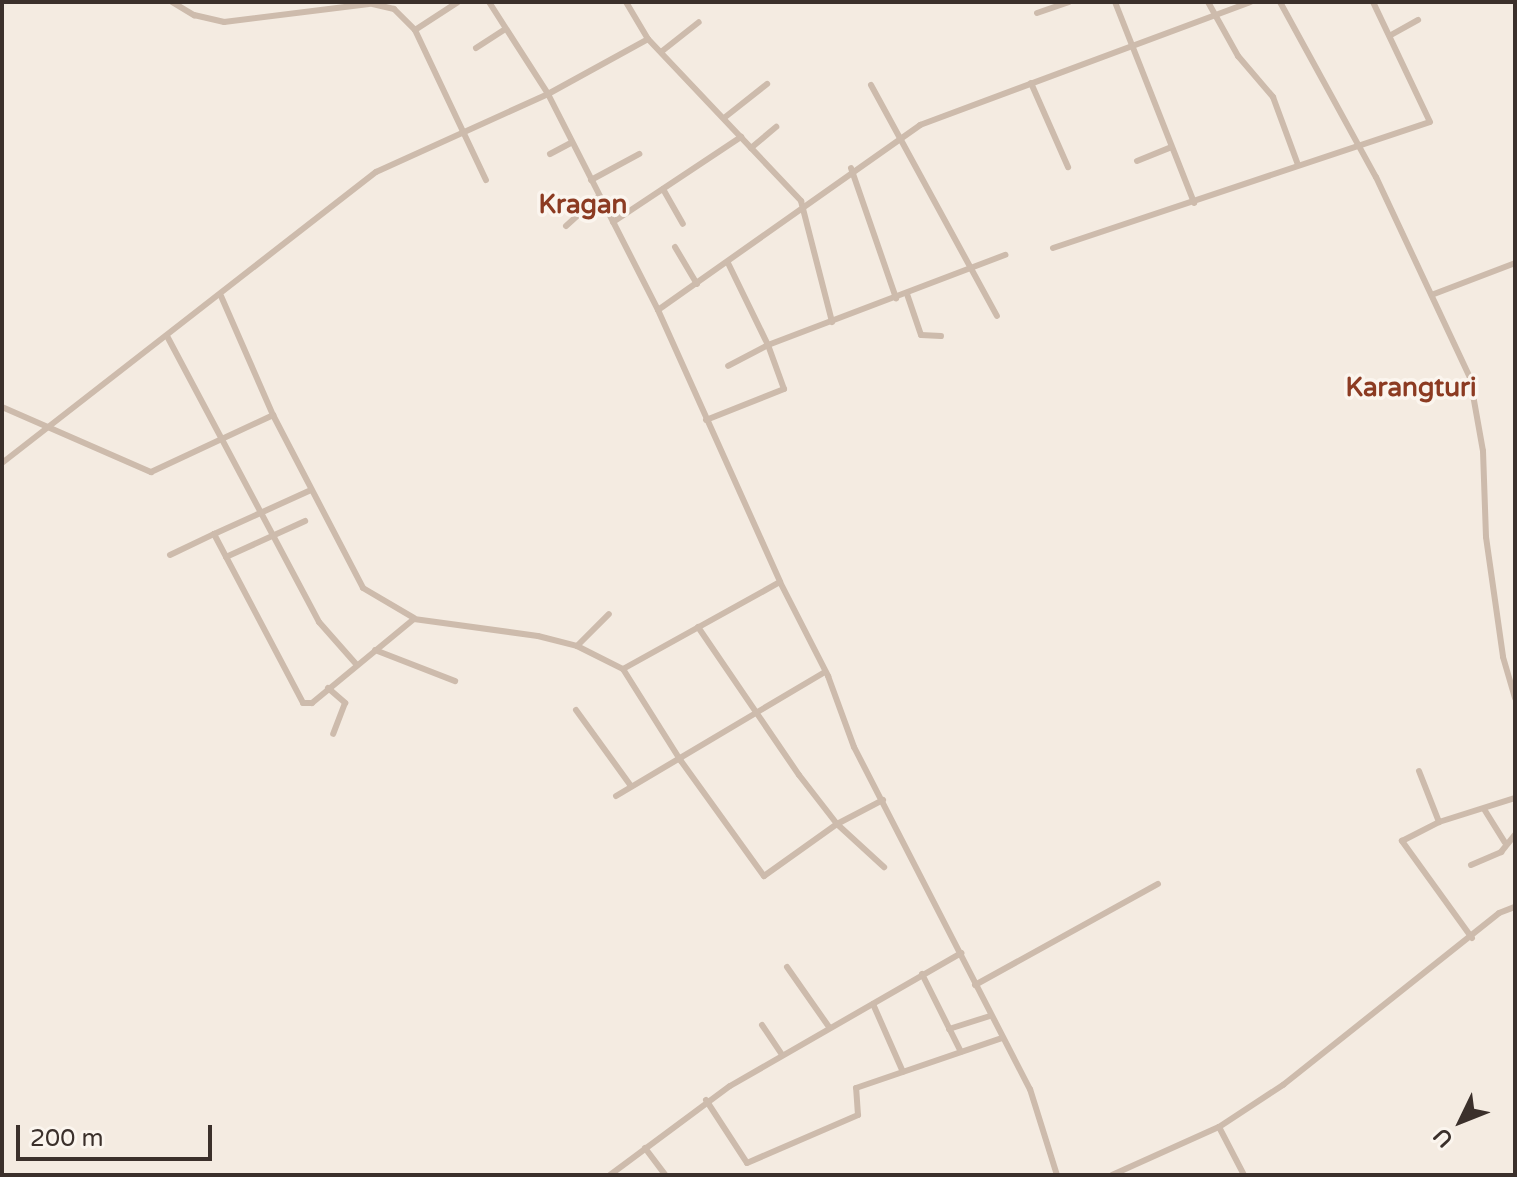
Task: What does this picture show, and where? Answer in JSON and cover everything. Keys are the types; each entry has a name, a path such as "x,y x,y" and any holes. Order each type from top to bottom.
{"street":[{"path":"172,2 224,22 366,3 394,9 415,30 486,180"},
{"path":"415,30 458,2"},
{"path":"489,2 548,94 658,310 780,582 883,800 990,1016 1030,1089 1057,1175"},
{"path":"1037,13 1069,2"},
{"path":"1115,2 1194,203"},
{"path":"1208,2 1238,56 1273,97 1298,165"},
{"path":"658,310 728,263 804,208 851,168 899,136 1031,83 1218,17 1250,2"},
{"path":"1280,2 1434,294 1470,378 1483,451 1486,537 1515,698"},
{"path":"1053,248 1194,203 1432,119 1373,2"},
{"path":"629,3 648,39 804,208 832,322"},
{"path":"1391,35 1418,20"},
{"path":"661,52 699,22"},
{"path":"476,48 505,29"},
{"path":"2,463 51,429 376,172 548,94 648,39"},
{"path":"1031,83 1068,167"},
{"path":"724,118 767,84"},
{"path":"871,85 997,316"},
{"path":"751,148 776,127"},
{"path":"613,222 741,137"},
{"path":"550,154 571,143"},
{"path":"1137,161 1171,147"},
{"path":"591,180 639,154"},
{"path":"851,168 896,298"},
{"path":"663,189 683,224"},
{"path":"566,226 599,196"},
{"path":"675,247 697,284"},
{"path":"728,366 768,345 907,294 970,264 1005,255"},
{"path":"706,420 783,390 768,345 728,263"},
{"path":"1434,294 1515,263"},
{"path":"907,294 921,335 941,336"},
{"path":"221,296 273,415 363,588 414,619 577,646 623,669 681,761 764,876 837,824 883,800"},
{"path":"167,336 322,627 356,664"},
{"path":"2,407 151,472 273,415"},
{"path":"170,555 311,490"},
{"path":"226,557 305,521"},
{"path":"214,534 299,700 312,703 414,619"},
{"path":"623,669 780,582"},
{"path":"577,646 609,614"},
{"path":"698,627 837,824 884,867"},
{"path":"375,650 455,681"},
{"path":"616,796 681,761 823,673"},
{"path":"328,688 345,703 333,734"},
{"path":"576,710 631,786"},
{"path":"1419,771 1439,822"},
{"path":"1472,938 1403,844 1406,836 1439,822 1515,798"},
{"path":"1484,809 1505,842"},
{"path":"1471,865 1500,853 1505,842 1515,835"},
{"path":"975,985 1158,884"},
{"path":"1112,1175 1219,1127 1297,1075 1472,938 1500,912 1515,907"},
{"path":"610,1175 706,1100 961,953"},
{"path":"787,967 829,1027"},
{"path":"922,974 961,1052"},
{"path":"873,1004 903,1072"},
{"path":"949,1029 990,1016"},
{"path":"762,1025 782,1055"},
{"path":"706,1100 747,1163 858,1115 854,1089 1002,1038"},
{"path":"1219,1127 1244,1175"},
{"path":"645,1148 665,1175"}],"district":[{"name":"Kragan","path":"583,205"},
{"name":"Karangturi","path":"1411,388"}]}
